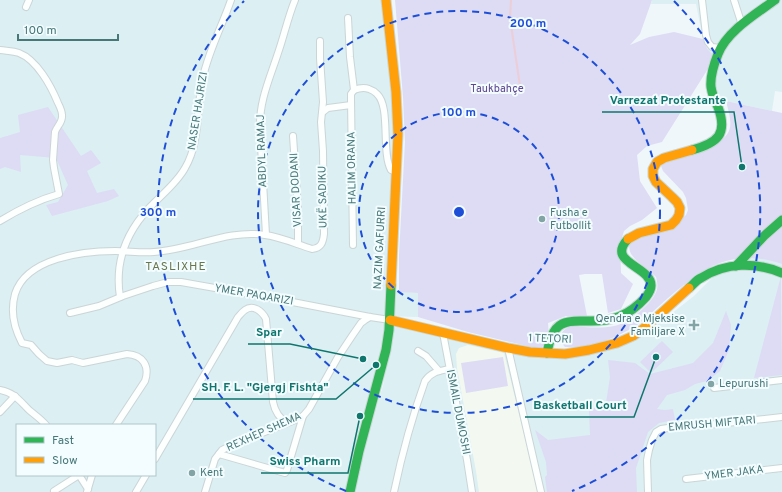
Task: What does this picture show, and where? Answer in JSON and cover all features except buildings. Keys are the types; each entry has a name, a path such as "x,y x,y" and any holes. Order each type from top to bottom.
{"street":[{"path":"26,7 29,0"},
{"name":"NASER HAJRIZI","path":"122,251 143,214 178,179 190,159 196,136 201,85 205,66 231,0"},
{"name":"ABDYL RAMAJ","path":"266,235 260,128 261,111 268,82 295,0"},
{"name":"NAZIM GAFURRI","path":"350,492 356,461 383,364 390,320 390,282 398,121 386,0"},
{"path":"702,0 708,42 712,47 720,48"},
{"path":"734,0 742,25"},
{"path":"547,353 555,331 562,323 572,321 609,321 627,314 649,294 651,288 651,281 649,277 626,262 622,251 625,241 632,236 672,225 679,215 680,208 678,202 660,188 655,181 652,173 655,164 663,158 704,146 719,136 722,131 722,122 712,92 711,81 720,48 742,25 775,0"},
{"name":"HALIM ORANA","path":"348,18 350,57 354,90 351,94 353,246"},
{"name":"UKË SADIKU","path":"117,424 145,381 147,368 144,363 134,354 83,363 72,360 56,363 47,361 31,345 22,344 17,333 12,312 13,302 20,283 27,275 43,264 62,258 85,253 114,251 156,252 186,247 230,236 255,234 266,235 312,249 317,249 323,241 324,234 323,151 321,122 323,112 323,89 320,41"},
{"path":"0,50 18,52 28,58 50,84 62,115 62,120 55,132 54,168 59,194 25,208 0,221"},
{"path":"354,90 367,88 377,94 380,98 384,109 389,166 391,170 396,172"},
{"path":"323,112 328,108 351,105"},
{"name":"VISAR DODANI","path":"293,136 298,209 298,244"},
{"path":"736,266 764,236 782,220"},
{"path":"120,297 118,274 122,251"},
{"name":"1 TETORI","path":"390,320 508,348 530,352 565,354 617,343 633,336 647,326 700,278 723,268 749,265 762,266 782,273"},
{"name":"YMER PAQARIZI","path":"70,313 99,306 137,291 168,282 181,282 390,320"},
{"path":"156,457 238,317 249,308 259,310 266,319 272,402 278,416 288,423"},
{"name":"REXHEP SHEMA","path":"205,492 215,459 222,450 303,416 309,409 338,357 352,336 362,323 370,317"},
{"name":"ISMAIL DUMOSHI","path":"443,333 472,492"},
{"path":"508,348 541,492"},
{"path":"418,351 426,356 439,371"},
{"path":"394,492 413,416 425,381 428,376 434,372 449,369"},
{"path":"714,388 782,380"},
{"path":"0,390 15,396 45,424"},
{"path":"0,412 15,396"},
{"path":"219,454 285,473 303,416"},
{"name":"EMRUSH MIFTARI","path":"648,492 646,460 652,440 656,432 661,429 782,417"},
{"name":"YMER JAKA","path":"686,479 782,468"},
{"path":"54,491 77,476"},
{"path":"80,476 87,490"},
{"path":"87,490 92,476"},
{"path":"136,492 145,476"}],"shaded area":[{"path":"0,0 382,0 393,117 386,290 418,293 418,317 387,316 377,374 348,492 0,492"},
{"path":"652,0 782,0 782,92 775,91 772,111 726,101 707,105 709,79 716,56 709,52 703,39 696,4 651,4"},
{"path":"782,220 782,492 353,492 360,458 383,386 394,322 527,355 624,344 657,325 694,296 713,277 738,269"},
{"path":"468,345 504,353 538,492 479,492 457,368 456,354 459,348"}],"green space":[{"name":"Taukbahçe","path":"395,0 652,0 640,34 630,45 649,37 674,32 703,39 711,53 716,56 662,142 647,146 637,155 640,181 657,208 642,220 624,231 620,244 621,273 633,284 621,309 608,313 602,274 579,275 587,316 566,316 548,323 548,337 540,349 468,332 418,317 418,293 399,292 399,255 405,142"},
{"path":"726,101 782,113 782,264 747,258 725,261 714,265 684,285 642,321 629,330 602,342 584,346 565,347 560,338 562,332 567,328 571,326 592,328 614,326 633,317 646,306 655,295 657,289 656,277 633,257 629,248 632,237 678,223 686,215 688,210 686,198 683,192 663,171 661,163 715,144 722,140 729,131 730,126"},
{"path":"48,107 81,156 91,150 101,163 87,171 97,193 114,189 119,196 108,201 52,216 46,205 58,202 68,185 56,158 20,155 21,172 5,167 0,169 0,138 20,132 18,115"},
{"path":"781,276 782,375 754,378"},
{"path":"726,311 731,325 729,350 720,371 707,381 695,384 685,390 667,395 657,409 673,409 675,420 659,423 648,432 636,468 637,492 547,492 545,477 547,475 546,462 535,430 548,440 590,435 589,410 606,403 610,377 608,360 635,363 650,374 693,363 713,343"},
{"path":"662,341 673,352 651,373 640,362"},
{"path":"503,357 508,386 466,393 461,363"}],"waterway":[{"path":"511,0 510,18 520,86"}],"traffic: fast":[{"path":"692,150 708,144 714,140 721,131 721,116 713,95 711,83 714,66 722,46 735,30 775,0"},
{"path":"736,266 764,236 782,220"},
{"path":"547,353 553,333 562,324 574,321 612,319 633,309 640,304 650,292 651,286 649,279 645,274 625,259 622,254 622,247 628,239"},
{"path":"689,288 698,280 711,273 731,266 741,265 762,267 782,273"},
{"path":"350,492 359,451 386,350 389,330 391,285"}],"traffic: slow":[{"path":"386,0 396,92 398,134 391,285"},
{"path":"628,239 639,233 671,225 676,220 679,215 680,208 677,202 656,182 653,176 653,169 657,162 664,158 692,150"},
{"path":"390,320 508,348 530,352 565,354 617,343 633,336 647,326 689,288"}],"place":[{"name":"Varrezat Protestante","path":"742,167"},
{"name":"Fusha e Futbollit","path":"542,219"},
{"name":"Qendra e Mjeksise Familjare X","path":"694,325"},
{"name":"Basketball Court","path":"656,357"},
{"name":"Spar","path":"363,359"},
{"name":"SH. F. L. \"Gjergj Fishta\"","path":"376,365"},
{"name":"Lepurushi","path":"711,384"},
{"name":"Swiss Pharm","path":"360,416"},
{"name":"Kent","path":"192,473"}],"district":[{"name":"TASLIXHE","path":"176,267"}]}
